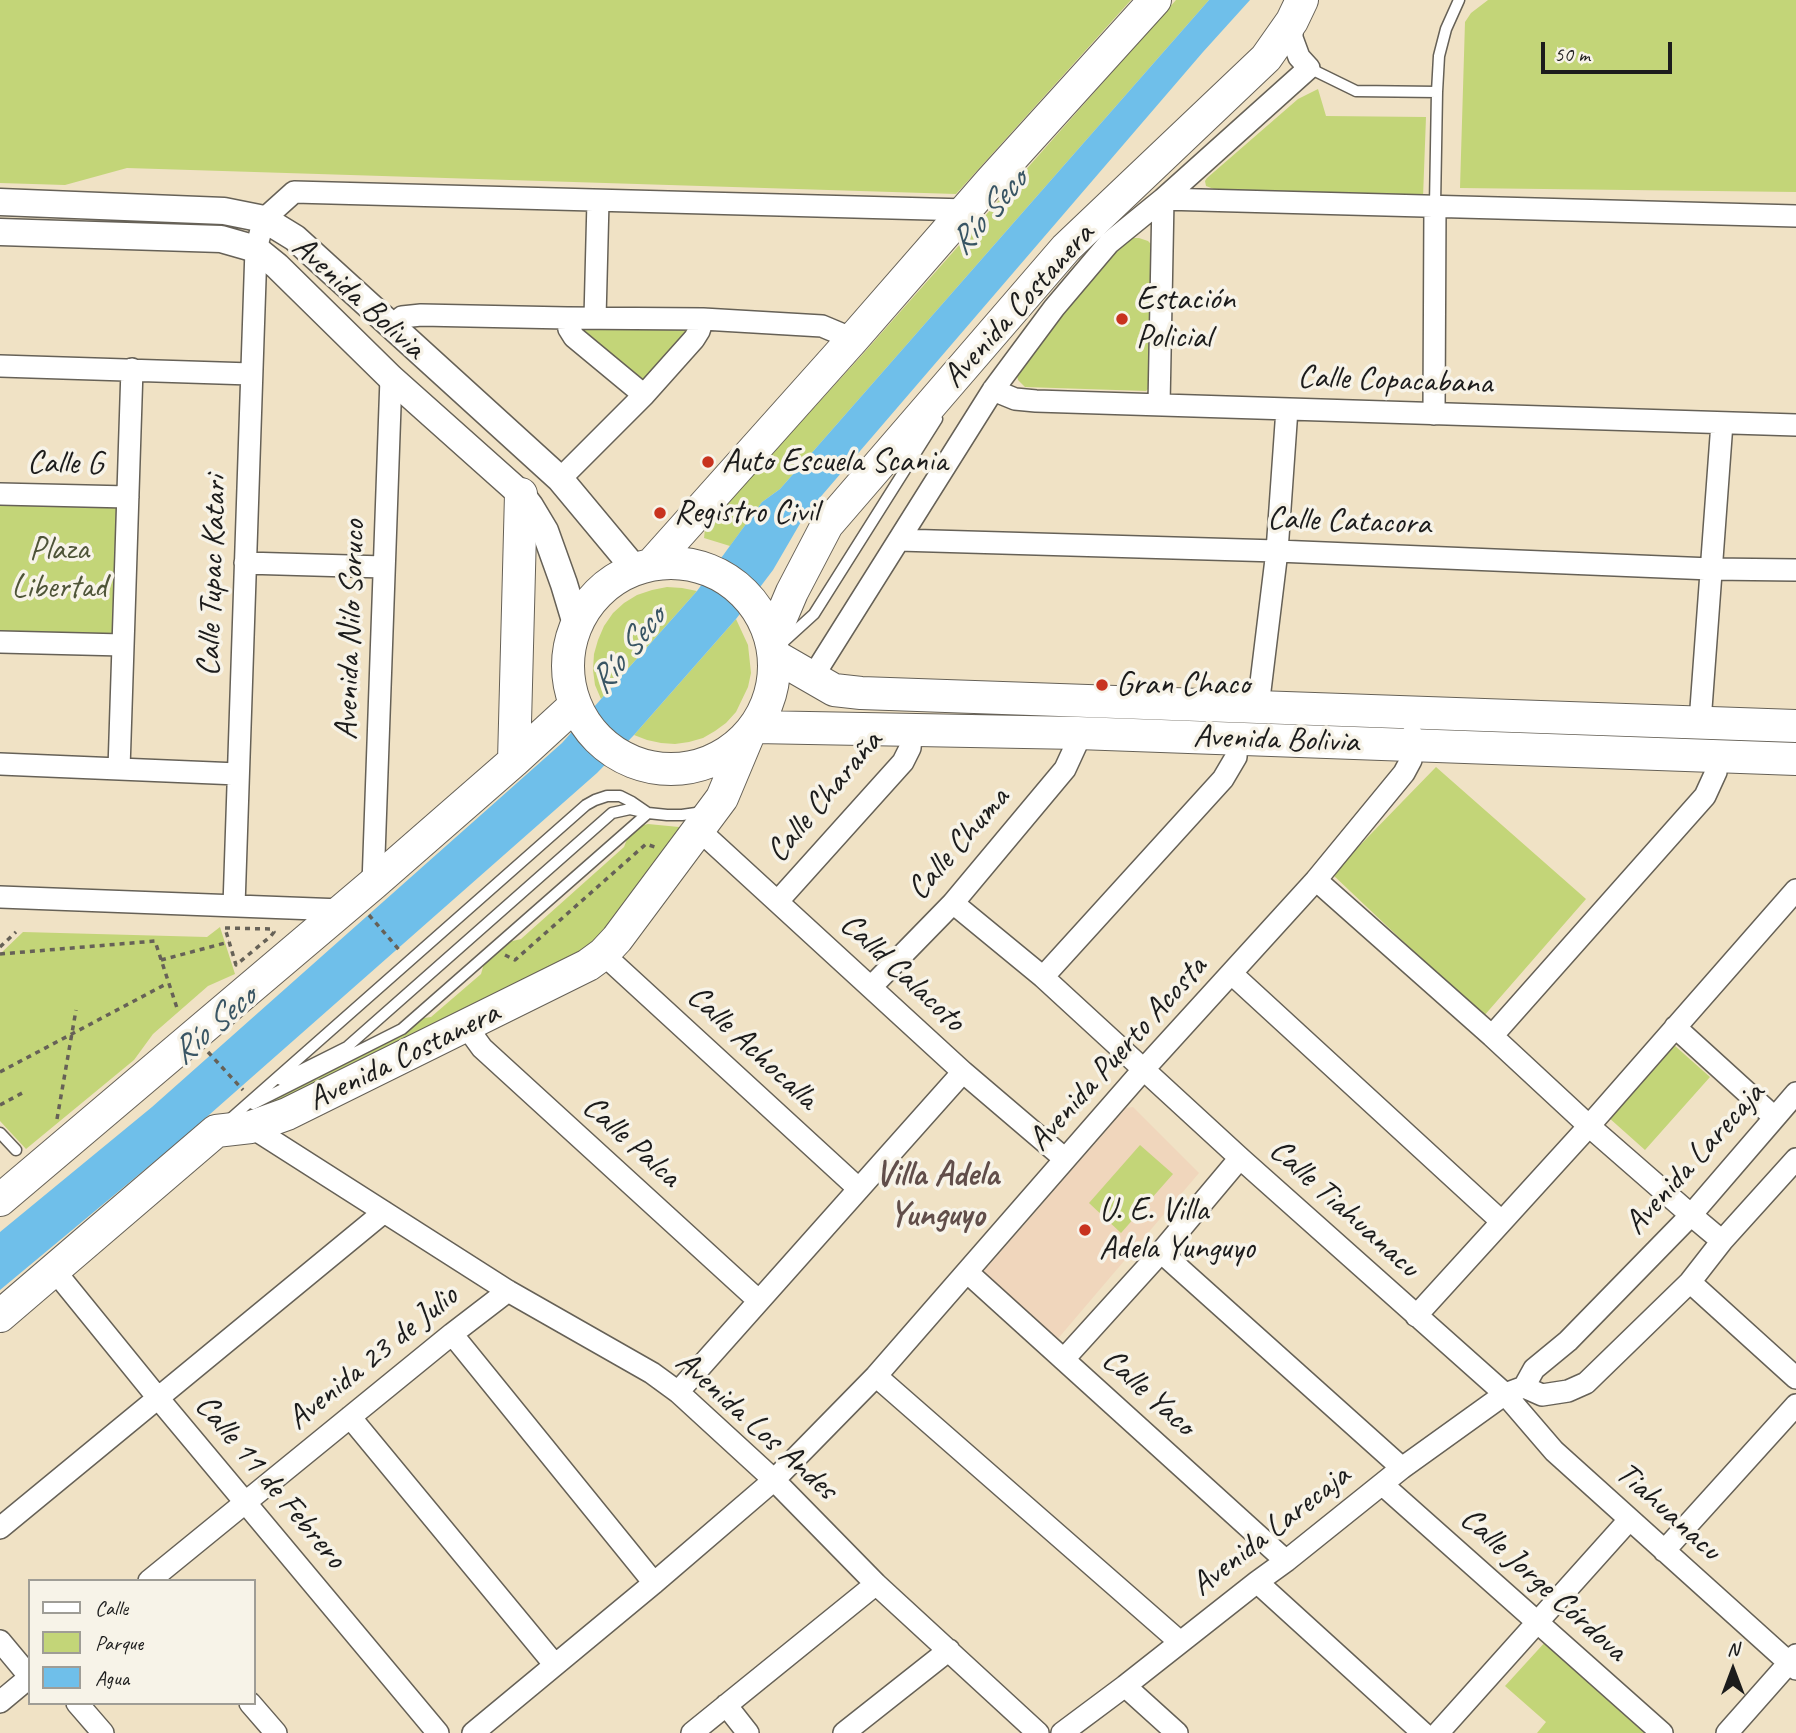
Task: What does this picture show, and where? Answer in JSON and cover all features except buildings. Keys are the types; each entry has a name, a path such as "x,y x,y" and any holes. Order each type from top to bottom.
{"main road":[{"path":"651,566 1155,0"},
{"name":"Avenida Costanera","path":"771,642 792,592 827,525 1066,248 1266,58 1297,11"},
{"path":"514,761 521,495"},
{"path":"686,564 719,574 733,583 757,608 771,642 775,674 766,707 751,731 735,748 696,766 653,768 620,756 593,734 579,713 570,689 568,656 576,624 584,610 606,586 620,576 651,566 686,564"},
{"name":"Avenida Bolivia","path":"771,642 812,678 834,690 861,693 1796,726"},
{"path":"0,1200 360,902 514,761 579,713"},
{"name":"Avenida Costanera","path":"0,1316 235,1123 287,1114 588,965 603,954 722,798 751,731"},
{"name":"Avenida Bolivia","path":"751,731 1078,733 1796,759"}],"street":[{"path":"812,678 993,390 1054,308 1109,243 1163,199 1309,68 1299,57 1292,38 1297,11"},
{"path":"264,219 294,192 967,210"},
{"path":"1163,199 1796,216"},
{"path":"1159,405 1163,199"},
{"path":"594,318 598,201"},
{"name":"Avenida Bolivia","path":"0,202 224,211 264,219 295,238 651,566"},
{"path":"1434,414 1435,205"},
{"name":"Calle Tupac Katari","path":"233,906 256,249 264,219"},
{"name":"Avenida Bolivia","path":"0,232 221,239 256,249 277,266 391,378 521,495 545,531 576,624"},
{"path":"391,327 402,317 421,315 703,319 822,326 853,339"},
{"path":"567,318 574,337 644,395"},
{"path":"560,480 694,340 703,319"},
{"path":"0,366 251,374"},
{"path":"119,769 132,369"},
{"name":"Avenida Nilo Soruco","path":"360,902 384,567 391,378"},
{"name":"Calle Copacabana","path":"993,390 1015,399 1036,401 1796,425"},
{"path":"1258,707 1277,551 1287,409"},
{"path":"1700,722 1722,423"},
{"name":"Calle G","path":"0,494 128,496"},
{"name":"Calle Catacora","path":"899,540 1796,570"},
{"path":"245,563 384,567"},
{"path":"0,642 123,645"},
{"name":"Avenida Puerto Acosta","path":"473,1733 774,1480 876,1376 1143,1070 1316,880 1404,773 1410,760 1412,745 1412,712"},
{"name":"Calle Charaña","path":"778,901 902,762 910,748 912,730"},
{"name":"Calle Chuma","path":"871,987 953,902 1065,769 1077,743 1078,733"},
{"path":"1043,976 1223,779 1236,757 1237,739"},
{"path":"1492,1036 1705,796 1716,772 1717,756"},
{"path":"0,764 238,774"},
{"name":"Calld Calacoto","path":"706,819 778,901 963,1072 1065,1159"},
{"path":"1316,880 1492,1036 1588,1126 1722,1241"},
{"path":"1416,1316 1796,890"},
{"path":"0,897 233,906 360,902"},
{"name":"Calle Tiahuanacu","path":"953,902 1043,976 1143,1070 1416,1316 1514,1391"},
{"name":"Calle Achocalla","path":"603,954 859,1189"},
{"path":"1232,974 1501,1221"},
{"name":"Calle Palca","path":"466,1026 482,1048 759,1301"},
{"path":"1675,1027 1774,1117"},
{"path":"678,1392 963,1072"},
{"name":"Avenida Larecaja","path":"1062,1733 1402,1468 1514,1391 1534,1369 1568,1341 1691,1215 1796,1093"},
{"name":"Avenida Los Andes","path":"235,1123 384,1212 508,1291 652,1373 678,1392 774,1480 876,1584 1038,1733"},
{"path":"1064,1359 1161,1252 1240,1158"},
{"path":"1514,1391 1542,1395 1568,1391 1586,1383 1690,1282 1722,1241 1796,1159"},
{"path":"0,1528 384,1212"},
{"path":"1161,1252 1402,1468"},
{"name":"Calle 11 de Febrero","path":"54,1270 438,1733"},
{"name":"Calle Yaco","path":"967,1272 1286,1561"},
{"path":"1690,1282 1796,1378"},
{"name":"Avenida 23 de Julio","path":"151,1579 508,1291"},
{"path":"452,1334 654,1583"},
{"path":"876,1376 1180,1642"},
{"name":"Tiahuanacu","path":"1514,1391 1554,1451 1664,1551 1794,1662"},
{"path":"1664,1551 1796,1405"},
{"path":"350,1417 555,1665"},
{"name":"Calle Jorge Córdova","path":"1383,1485 1662,1733"},
{"path":"1438,1733 1629,1520"},
{"path":"1257,1582 1423,1733"},
{"path":"692,1733 876,1584"},
{"path":"0,1641 28,1675"},
{"path":"844,1733 948,1650"},
{"path":"1727,1733 1794,1662"},
{"path":"0,1702 28,1679"},
{"path":"1125,1686 1177,1733"},
{"path":"79,1705 103,1733"},
{"path":"252,1705 276,1733"},
{"path":"726,1705 748,1733"}],"lane":[{"path":"1435,205 1437,92 1441,47 1459,0"},
{"path":"1309,68 1356,91 1437,92"},
{"path":"235,1123 266,1087 586,805 607,796 620,796 648,813"},
{"path":"266,1087 346,1046 612,813 630,809 706,819"},
{"path":"235,1123 402,1029 648,813"},
{"path":"0,1133 16,1150"}],"path":[{"path":"495,951 515,960 646,844 657,848"},
{"path":"360,902 403,954"},
{"path":"225,928 271,929 274,932 236,965 229,942 225,928"},
{"path":"0,947 16,932"},
{"path":"0,954 155,941 177,1008"},
{"path":"161,960 229,942"},
{"path":"0,1072 168,983"},
{"path":"57,1121 76,1010"},
{"path":"208,1051 244,1092"},
{"path":"0,1105 24,1092"}],"shaded area":[{"name":"U. E. Villa Adela Yunguyo","path":"1133,1107 1199,1173 1044,1355 969,1288 1126,1108"}],"green space":[{"path":"0,0 1131,0 956,194 127,168 65,185 0,183"},
{"path":"1176,0 1209,0 780,489 762,502 730,546 704,538 708,524 862,355"},
{"path":"1488,0 1796,0 1796,192 1460,188 1465,22 1471,13"},
{"path":"1318,89 1326,116 1426,117 1423,198 1214,189 1206,186 1207,178 1298,99"},
{"path":"1132,238 1148,241 1154,247 1150,387 1146,391 1025,387 1018,380 1016,372 1107,260"},
{"path":"578,328 691,329 639,386"},
{"name":"Plaza Libertad","path":"0,500 119,503 115,638 0,635"},
{"path":"667,587 697,591 601,699 593,670 594,654 604,626 624,603 637,595"},
{"path":"736,619 748,645 751,673 748,687 736,712 715,731 689,742 661,743 634,735"},
{"path":"1436,767 1586,899 1483,1017 1332,874"},
{"path":"648,824 679,827 681,831 591,949 278,1108 269,1104 269,1100 418,1019 431,1017 481,974 485,960 504,943 521,939 624,847 629,834"},
{"path":"220,927 235,974 208,986 153,1034 134,1060 26,1149 0,1121 0,954 23,932 207,937"},
{"path":"1674,1045 1710,1077 1645,1150 1608,1117"},
{"path":"1140,1145 1173,1174 1121,1233 1089,1203"},
{"path":"1557,1629 1674,1733 1537,1733 1546,1722 1505,1686"}],"water":[{"name":"Río Seco","path":"1209,0 1250,0 805,515 773,570 736,619 634,735 597,773 184,1137 0,1290 0,1232 152,1107 562,743 697,591 762,502 780,489"}],"place":[{"name":"Estación Policial","path":"1122,319"},
{"name":"Auto Escuela Scania","path":"708,462"},
{"name":"Registro Civil","path":"660,513"},
{"name":"Gran Chaco","path":"1102,685"},
{"name":"U. E. Villa Adela Yunguyo","path":"1085,1230"}],"district":[{"name":"Villa Adela Yunguyo","path":"937,1196"}]}
